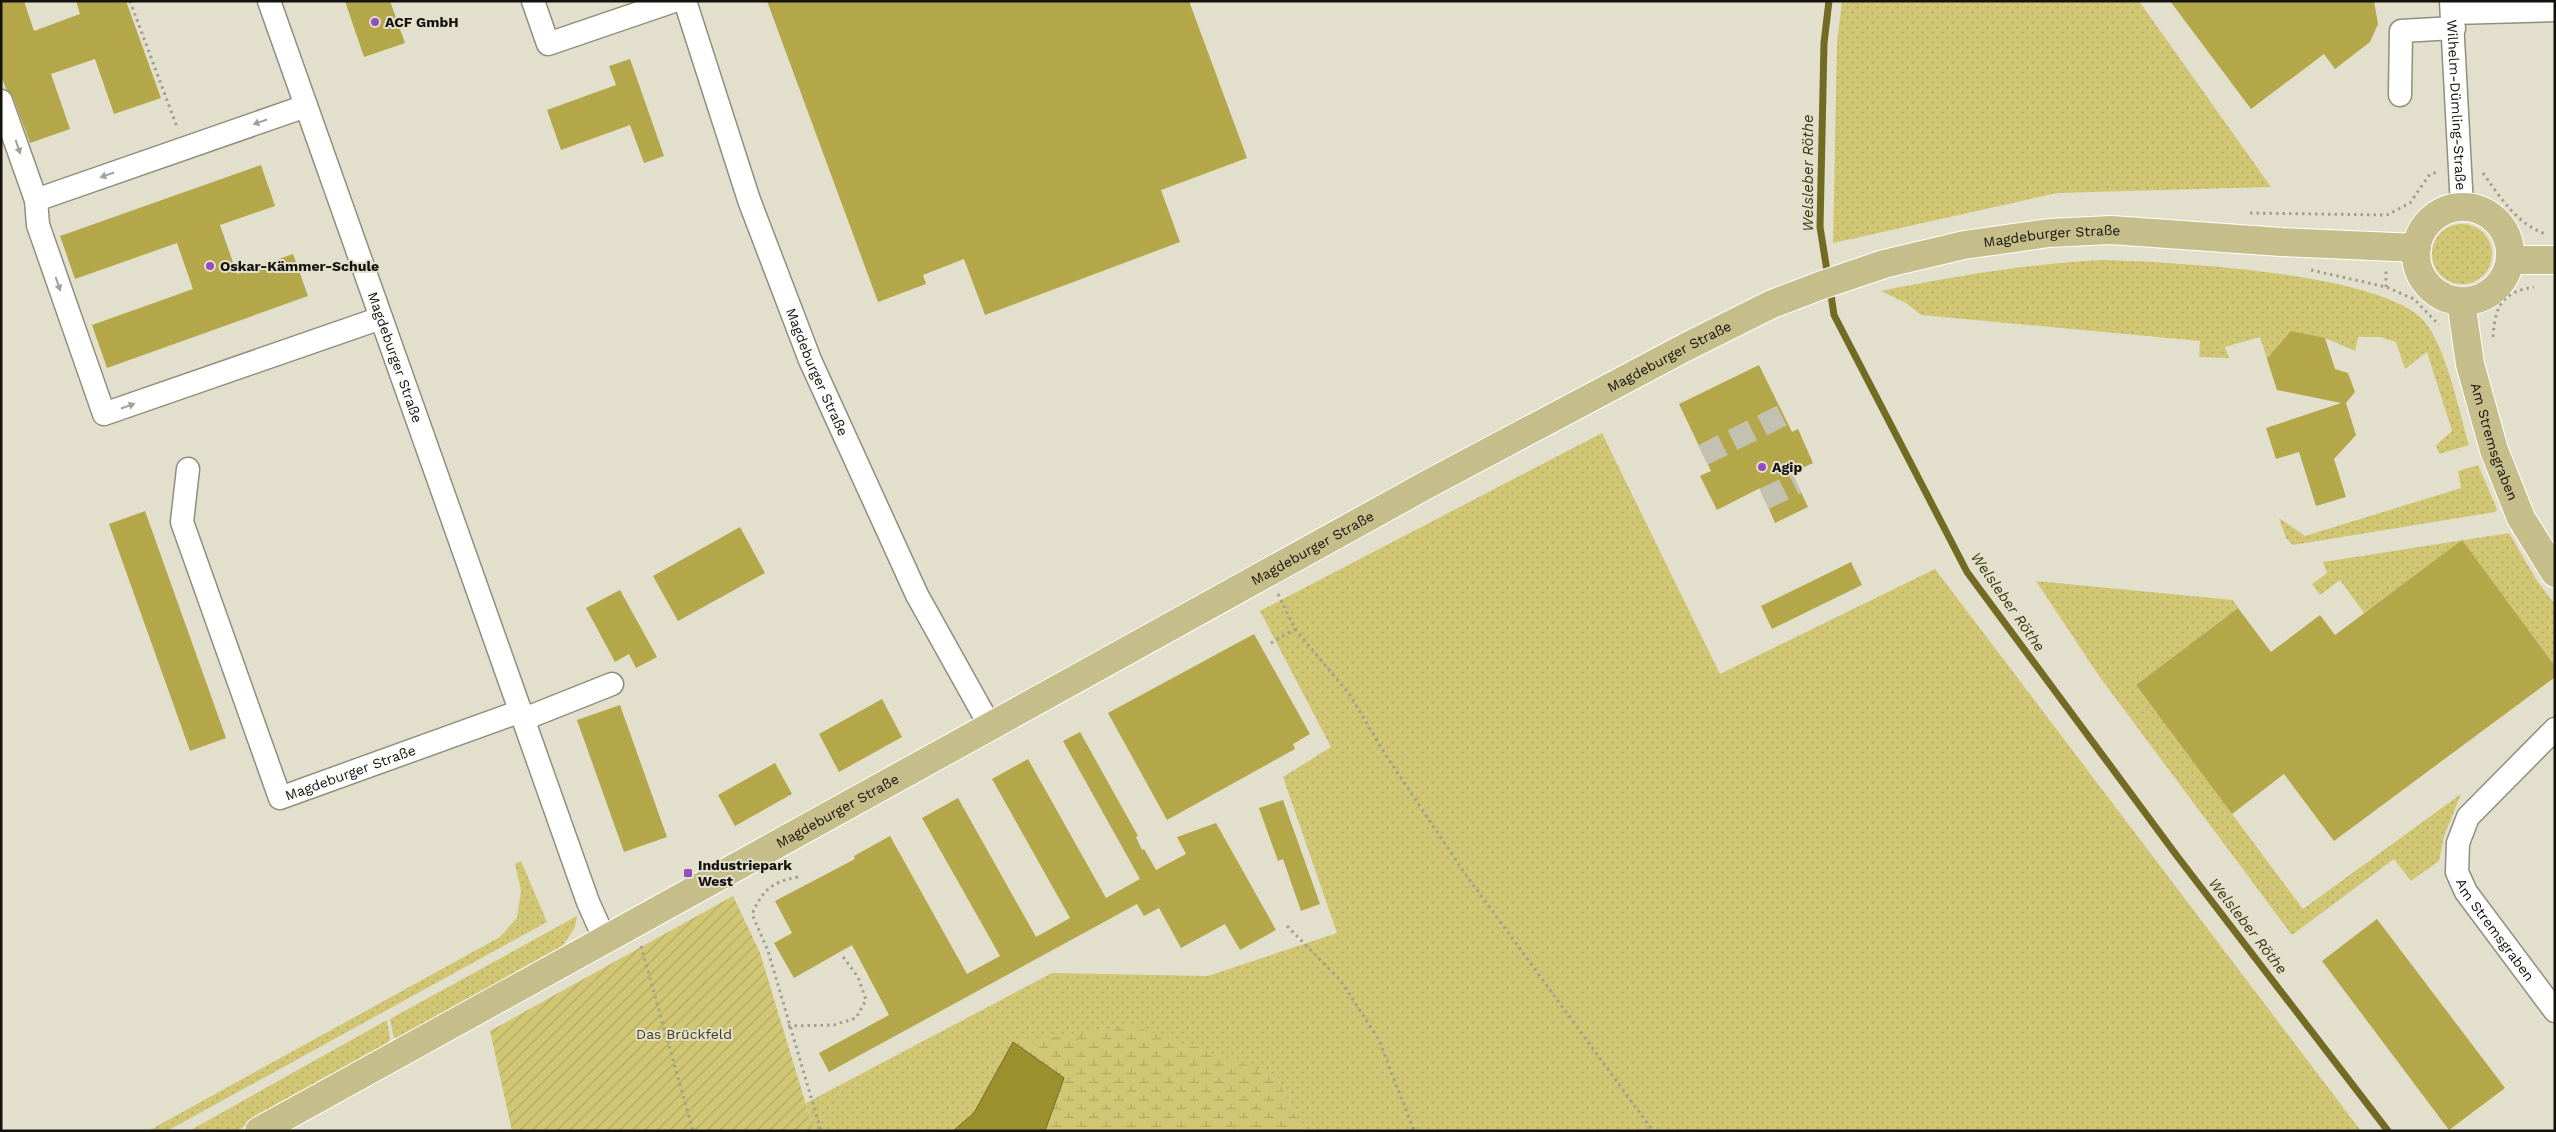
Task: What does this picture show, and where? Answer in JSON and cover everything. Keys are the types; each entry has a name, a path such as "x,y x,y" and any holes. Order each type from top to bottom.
{"main road":[{"path":"2462,207 2480,210 2494,218 2504,231 2510,246 2510,260 2505,275 2497,286 2486,295 2461,301 2447,298 2426,283 2416,259 2421,234 2428,222 2439,214 2462,207"},
{"name":"Magdeburger Straße","path":"259,1131 1267,573 1686,347 1772,304 1855,273 1964,245 2049,233 2111,230 2281,242 2417,248"},
{"path":"2510,260 2551,247"},
{"name":"Am Stremsgraben","path":"2461,301 2463,330 2480,404 2494,450 2521,518 2555,573"}],"street":[{"name":"Magdeburger Straße","path":"269,1 593,916 605,940"},
{"path":"533,1 548,44 674,1"},
{"name":"Magdeburger Straße","path":"685,1 749,200 810,360 917,595 990,726"},
{"path":"2400,95 2401,31 2453,14 2555,10"},
{"name":"Wilhelm-Dümling-Straße","path":"2453,14 2462,207"},
{"path":"1,101 36,200 38,225 104,414 381,318"},
{"path":"36,200 306,106"},
{"name":"Magdeburger Straße","path":"188,469 182,522 280,798 522,715"},
{"path":"522,715 612,684"},
{"name":"Am Stremsgraben","path":"2555,729 2468,816 2458,843 2457,872 2466,892 2555,1011"}],"path":[{"path":"130,1 184,148"},
{"path":"2458,144 2482,171 2505,204 2551,247"},
{"path":"2387,215 2410,203 2430,174 2442,171"},
{"path":"2308,269 2386,287 2414,299 2444,329 2494,330"},
{"path":"2492,340 2498,311 2510,293 2537,286"},
{"path":"1267,573 1295,630 1350,694 1385,754 1439,836 1653,1131"},
{"path":"1271,643 1295,630"},
{"path":"798,878 788,879 762,892 752,914 768,950 788,1026 821,1131"},
{"path":"632,925 639,939 693,1131"},
{"path":"1287,926 1341,981 1379,1040 1414,1131"},
{"path":"788,1026 834,1025 856,1018 866,1000 858,977 841,954"}],"green space":[{"path":"1842,1 2139,1 2271,187 2057,193 1833,243 1837,43"},
{"path":"2456,224 2468,224 2479,229 2487,237 2492,248 2490,266 2479,279 2468,284 2456,284 2445,279 2437,271 2432,260 2432,248 2437,237 2445,229"},
{"path":"2103,260 2175,263 2272,273 2365,291 2400,304 2424,321 2439,346 2451,380 2469,445 2439,454 2436,445 2452,431 2427,352 2405,369 2396,342 2380,337 2358,337 2355,351 2325,338 2267,359 2260,337 2225,347 2229,358 2199,357 2200,341 1921,315 1906,303 1881,291 1991,271"},
{"path":"1602,433 1720,674 1935,569 2361,1131 1303,1131 1276,1075 1013,1042 974,1113 953,1131 814,1131 806,1103 1052,973 1208,976 1337,933 1283,777 1331,747 1260,611"},
{"path":"2478,465 2497,509 2495,512 2293,545 2286,538 2279,518 2305,536 2461,488 2458,471"},
{"path":"2509,533 2537,581 2555,604 2555,666 2462,541 2364,613 2340,580 2320,595 2312,584 2327,573 2323,562"},
{"path":"2036,581 2233,600 2238,608 2136,685 2303,909 2461,794 2444,836 2439,861 2411,881 2394,859 2292,935 2099,676"},
{"path":"521,861 547,922 167,1131 148,1131 500,937 517,918 521,890 515,864"},
{"name":"Das Brückfeld","path":"733,896 760,953 814,1131 512,1131 490,1031"},
{"path":"577,916 575,927 562,947 404,1038 394,1038 390,1019"},
{"path":"387,1020 390,1039 387,1045 358,1061 356,1064 236,1131 189,1131"},
{"path":"1133,1026 1276,1075 1303,1131 1239,1131 1238,1128 1236,1131 1045,1131 1064,1078 1013,1042"}],"shaded area":[{"path":"1013,1042 1064,1078 1045,1131 953,1131 974,1113"}],"building":[{"path":"1,1 24,1 34,31 80,14 76,1 126,1 161,98 114,114 95,59 51,74 70,129 30,143 13,97 6,89 1,75"},
{"name":"ACF GmbH","path":"345,1 390,1 405,43 364,57"},
{"path":"767,1 1189,1 1247,158 1161,190 1180,242 985,315 964,259 923,275 926,284 878,302"},
{"path":"2170,1 2374,1 2378,24 2370,42 2335,69 2324,54 2251,109"},
{"path":"630,59 664,156 644,163 630,125 561,150 547,110 616,85 609,66"},
{"name":"Oskar-Kämmer-Schule","path":"261,165 275,206 220,225 237,274 293,254 308,296 107,368 92,325 193,289 177,243 75,279 60,236"},
{"path":"2291,331 2325,338 2335,369 2348,373 2355,392 2346,403 2356,435 2334,459 2346,497 2316,506 2299,452 2276,459 2266,428 2341,403 2277,390 2267,359"},
{"path":"1759,365 1792,432 1798,429 1813,463 1792,473 1808,507 1775,523 1760,488 1717,510 1700,476 1711,471 1679,404"},
{"path":"145,511 226,738 190,751 109,524"},
{"path":"740,527 765,573 678,621 653,576"},
{"path":"2462,540 2555,666 2555,677 2334,841 2284,774 2232,814 2136,685 2238,608 2271,652 2320,615 2335,635"},
{"path":"1851,562 1862,585 1772,629 1761,606"},
{"path":"620,590 657,657 636,668 629,654 615,662 586,608"},
{"path":"1254,634 1310,734 1293,744 1295,749 1167,820 1108,713"},
{"path":"882,699 902,737 839,772 819,734"},
{"path":"620,705 667,837 624,852 577,720"},
{"path":"1080,732 1138,836 1136,837 1142,850 1144,849 1156,870 1186,854 1177,837 1216,823 1276,930 1240,950 1225,924 1181,948 1159,908 1144,916 1137,904 829,1072 819,1053 889,1015 852,945 794,978 774,943 792,933 775,901 855,859 854,856 890,836 967,974 1000,956 922,818 958,798 1036,937 1070,918 992,779 1028,759 1106,898 1140,879 1063,741"},
{"path":"775,763 792,794 735,826 718,795"},
{"path":"1283,800 1320,904 1301,911 1283,859 1278,861 1259,808"},
{"path":"2377,919 2505,1088 2449,1130 2322,961"}],"waterway":[{"name":"Welsleber Röthe","path":"1828,277 1820,227 1824,43 1829,1"},
{"name":"Welsleber Röthe","path":"1830,288 1834,315 1967,572 2177,856 2388,1131"}],"tunnel":[{"path":"1703,455 1783,415"},
{"path":"1764,499 1797,483"}],"place":[{"name":"ACF GmbH","path":"375,22"},
{"name":"Oskar-Kämmer-Schule","path":"210,266"},
{"name":"Agip","path":"1762,467"},
{"name":"Industriepark West","path":"688,873"}]}
